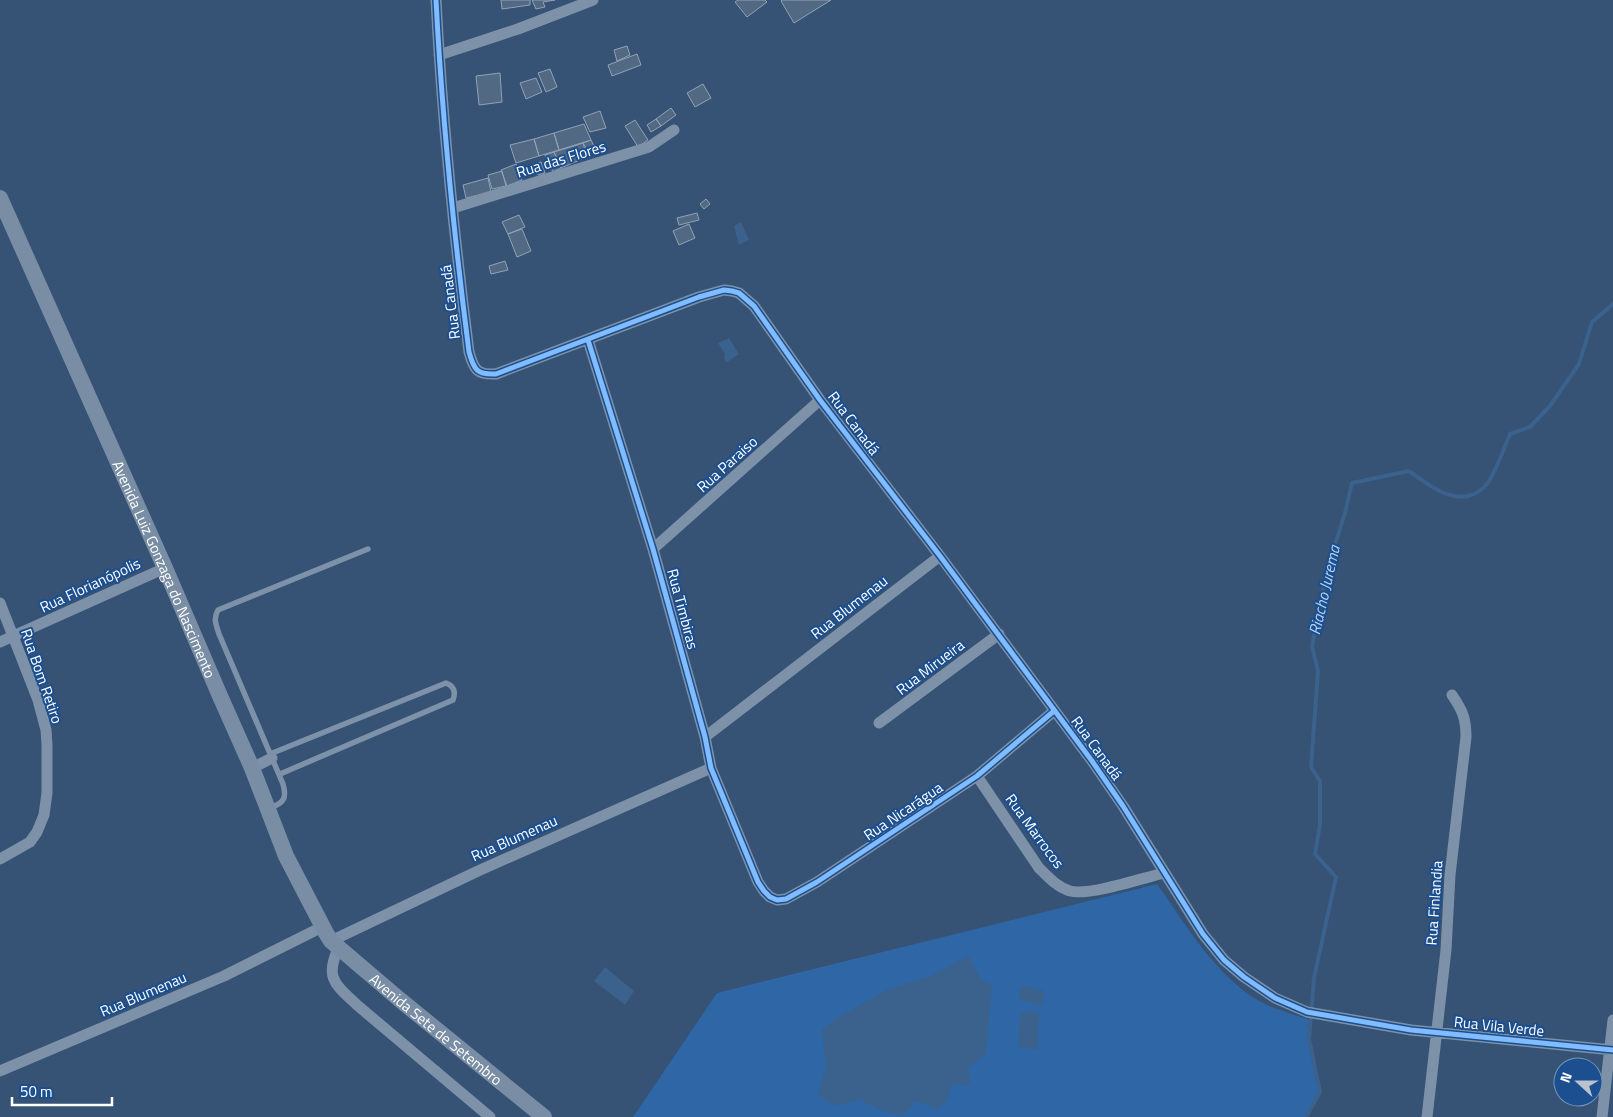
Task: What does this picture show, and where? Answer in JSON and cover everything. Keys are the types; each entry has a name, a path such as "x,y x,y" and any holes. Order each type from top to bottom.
{"main road":[{"name":"Avenida Luiz Gonzaga do Nascimento","path":"0,198 252,768 286,856 331,938"},
{"name":"Avenida Sete de Setembro","path":"331,938 400,999 544,1117"}],"street":[{"name":"Rua Canadá","path":"436,0 452,208 469,352 475,369 480,373 496,374 710,293 724,290 739,293 754,306 820,400 940,556 1092,761 1203,934 1224,960 1244,977 1275,998 1307,1012 1383,1026"},
{"path":"439,55 518,29 593,0"},
{"name":"Rua das Flores","path":"452,208 649,147 674,130"},
{"name":"Rua Timbiras","path":"588,340 653,549 712,768 758,882"},
{"name":"Rua Paraiso","path":"653,549 820,400"},
{"name":"Rua Blumenau","path":"705,737 940,556"},
{"name":"Rua Florianópolis","path":"0,642 165,568"},
{"name":"Rua Bom Retiro","path":"0,603 38,700 46,730 47,793 44,815 37,832 30,842 0,860"},
{"name":"Rua Mirueira","path":"879,723 998,634"},
{"name":"Rua Finlandia","path":"1427,1117 1448,931 1450,875 1466,737 1466,722 1461,708 1452,695"},
{"name":"Rua Nicarágua","path":"758,882 770,897 777,900 786,899 801,892 977,776 1054,711"},
{"path":"252,768 271,756"},
{"name":"Rua Blumenau","path":"0,1071 224,976 331,938 712,768"},
{"name":"Rua Marrocos","path":"977,776 1039,868 1049,879 1060,886 1070,891 1088,892 1164,873"},
{"path":"331,938 333,979 338,987 490,1117"},
{"path":"1602,1117 1612,1050 1613,1020"},
{"name":"Rua Vila Verde","path":"1383,1026 1612,1050"}],"lane":[{"path":"268,809 279,805 284,800 285,792 280,774 218,634 214,621 218,610 368,549"},
{"path":"271,756 446,683 451,685 454,690 453,700 280,774"}],"shaded area":[{"path":"741,222 749,240 739,245 734,226"},
{"path":"729,338 739,354 727,362 724,359 725,354 718,343"},
{"path":"1157,884 1205,952 1234,982 1250,995 1267,1005 1310,1020 1309,1039 1320,1092 1306,1117 633,1117 717,993"},
{"path":"968,956 982,980 992,985 986,1053 968,1068 971,1085 951,1084 948,1099 937,1109 916,1101 902,1116 876,1108 859,1099 837,1105 818,1094 826,1067 822,1029 844,1014 887,990 933,975"},
{"path":"605,967 634,991 625,1005 594,981"},
{"path":"1021,986 1044,991 1043,1006 1019,999"},
{"path":"1021,1011 1039,1013 1037,1050 1018,1046"}],"building":[{"path":"501,0 530,0 530,5 502,9"},
{"path":"532,0 555,0 543,2 545,7 536,9"},
{"path":"738,0 765,0 767,2 747,17 735,2"},
{"path":"782,0 831,0 794,23"},
{"path":"627,46 630,55 617,61 614,50"},
{"path":"637,54 641,65 612,76 608,65"},
{"path":"550,69 557,87 546,92 538,73"},
{"path":"500,73 502,102 479,105 476,76"},
{"path":"536,78 542,92 526,99 520,83"},
{"path":"703,84 711,98 695,107 687,93"},
{"path":"671,108 676,115 661,126 656,119"},
{"path":"600,111 606,128 590,132 583,117"},
{"path":"656,119 661,126 651,132 647,125"},
{"path":"635,120 648,140 638,147 625,126"},
{"path":"584,124 591,140 559,150 554,133"},
{"path":"554,133 559,150 539,156 534,139"},
{"path":"534,139 539,156 516,163 510,145"},
{"path":"591,140 596,150 590,154 583,143"},
{"path":"583,143 587,157 561,168 554,152"},
{"path":"554,152 561,168 553,172 545,155"},
{"path":"541,162 545,173 538,175 534,164"},
{"path":"516,164 522,180 507,186 501,170"},
{"path":"502,171 506,186 492,189 488,175"},
{"path":"488,178 491,192 466,198 463,185"},
{"path":"706,199 710,204 704,209 700,204"},
{"path":"697,213 699,220 679,225 677,218"},
{"path":"519,215 525,227 508,234 502,222"},
{"path":"689,224 695,238 679,245 673,231"},
{"path":"522,229 531,251 517,257 508,234"},
{"path":"505,261 508,270 491,274 489,266"}],"waterway":[{"name":"Riacho Jurema","path":"1306,1117 1320,1092 1309,1039 1314,978 1336,877 1315,854 1320,825 1320,781 1311,767 1318,671 1312,646 1325,580 1352,483 1409,471 1437,490 1448,494 1458,497 1478,492 1490,480 1510,434 1530,427 1550,406 1579,364 1592,322 1613,304"}],"cycle path":[{"path":"436,0 445,132 458,264 469,352 477,370 484,374 496,374 699,297 724,290 739,293 754,306 820,400 940,556 1092,761 1123,806 1203,934 1224,960 1244,977 1275,998 1307,1012 1411,1030 1613,1050"},
{"path":"588,340 653,549 705,737 711,768 758,882 770,897 777,900 786,899 817,882 977,776 1054,711"}]}
